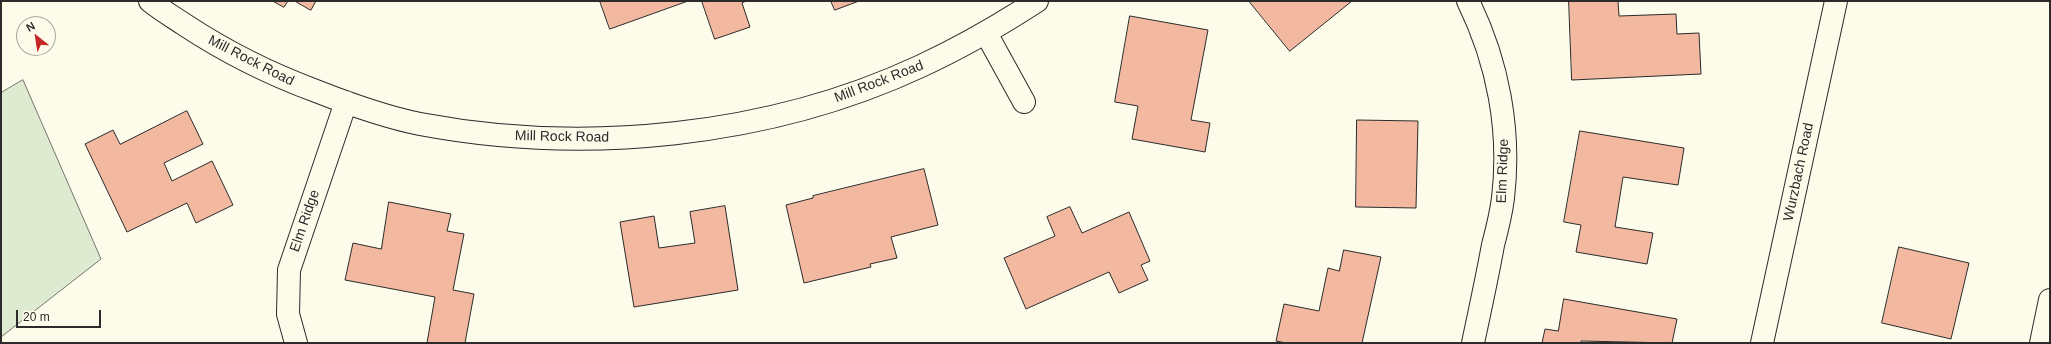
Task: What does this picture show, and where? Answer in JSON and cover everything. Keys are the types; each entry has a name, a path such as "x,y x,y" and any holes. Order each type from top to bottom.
{"street":[{"name":"Mill Rock Road","path":"150,1 221,48 278,77 346,102 418,123 489,135 577,140 665,135 752,121 837,99 920,67 986,33 1037,1"},
{"name":"Elm Ridge","path":"1468,1 1490,54 1499,90 1504,126 1506,162 1503,199 1473,343"},
{"name":"Wurzbach Road","path":"1762,343 1836,1"},
{"path":"986,33 1024,102"},
{"name":"Elm Ridge","path":"296,343 288,314 289,270 346,102"},
{"path":"2041,343 2050,300"}],"green space":[{"path":"23,80 101,259 1,337 1,93"}],"building":[{"path":"273,1 288,1 284,7"},
{"path":"295,1 316,1 311,10"},
{"path":"600,1 688,1 610,29"},
{"path":"702,1 746,1 742,3 750,27 715,39"},
{"path":"831,1 859,1 835,10"},
{"path":"1249,1 1352,1 1290,51"},
{"path":"1569,1 1618,1 1619,16 1676,14 1677,34 1699,33 1701,74 1572,80"},
{"path":"1130,16 1208,30 1191,120 1210,123 1205,152 1132,139 1138,106 1115,102"},
{"path":"187,111 203,144 164,163 172,181 212,161 233,205 196,223 187,203 127,232 85,144 113,130 120,144"},
{"path":"1357,120 1418,121 1416,208 1356,207"},
{"path":"1580,131 1684,148 1678,185 1623,177 1615,227 1653,233 1647,264 1576,252 1581,225 1564,222"},
{"path":"924,169 938,225 891,237 897,258 870,264 871,267 804,283 786,205 813,198 813,196"},
{"path":"389,202 451,214 447,231 464,234 453,290 474,294 465,343 427,343 435,297 345,280 353,243 381,249"},
{"path":"725,206 738,290 634,307 620,222 654,216 659,248 695,243 690,212"},
{"path":"1070,207 1082,233 1129,212 1150,261 1141,265 1148,280 1119,293 1109,272 1026,309 1004,258 1055,236 1047,217"},
{"path":"1899,247 1969,263 1951,339 1882,323"},
{"path":"1344,250 1381,257 1362,343 1286,343 1276,341 1284,304 1319,311 1328,268 1339,271"},
{"path":"1564,299 1677,319 1672,343 1581,341 1581,343 1542,343 1545,329 1558,331"}]}
